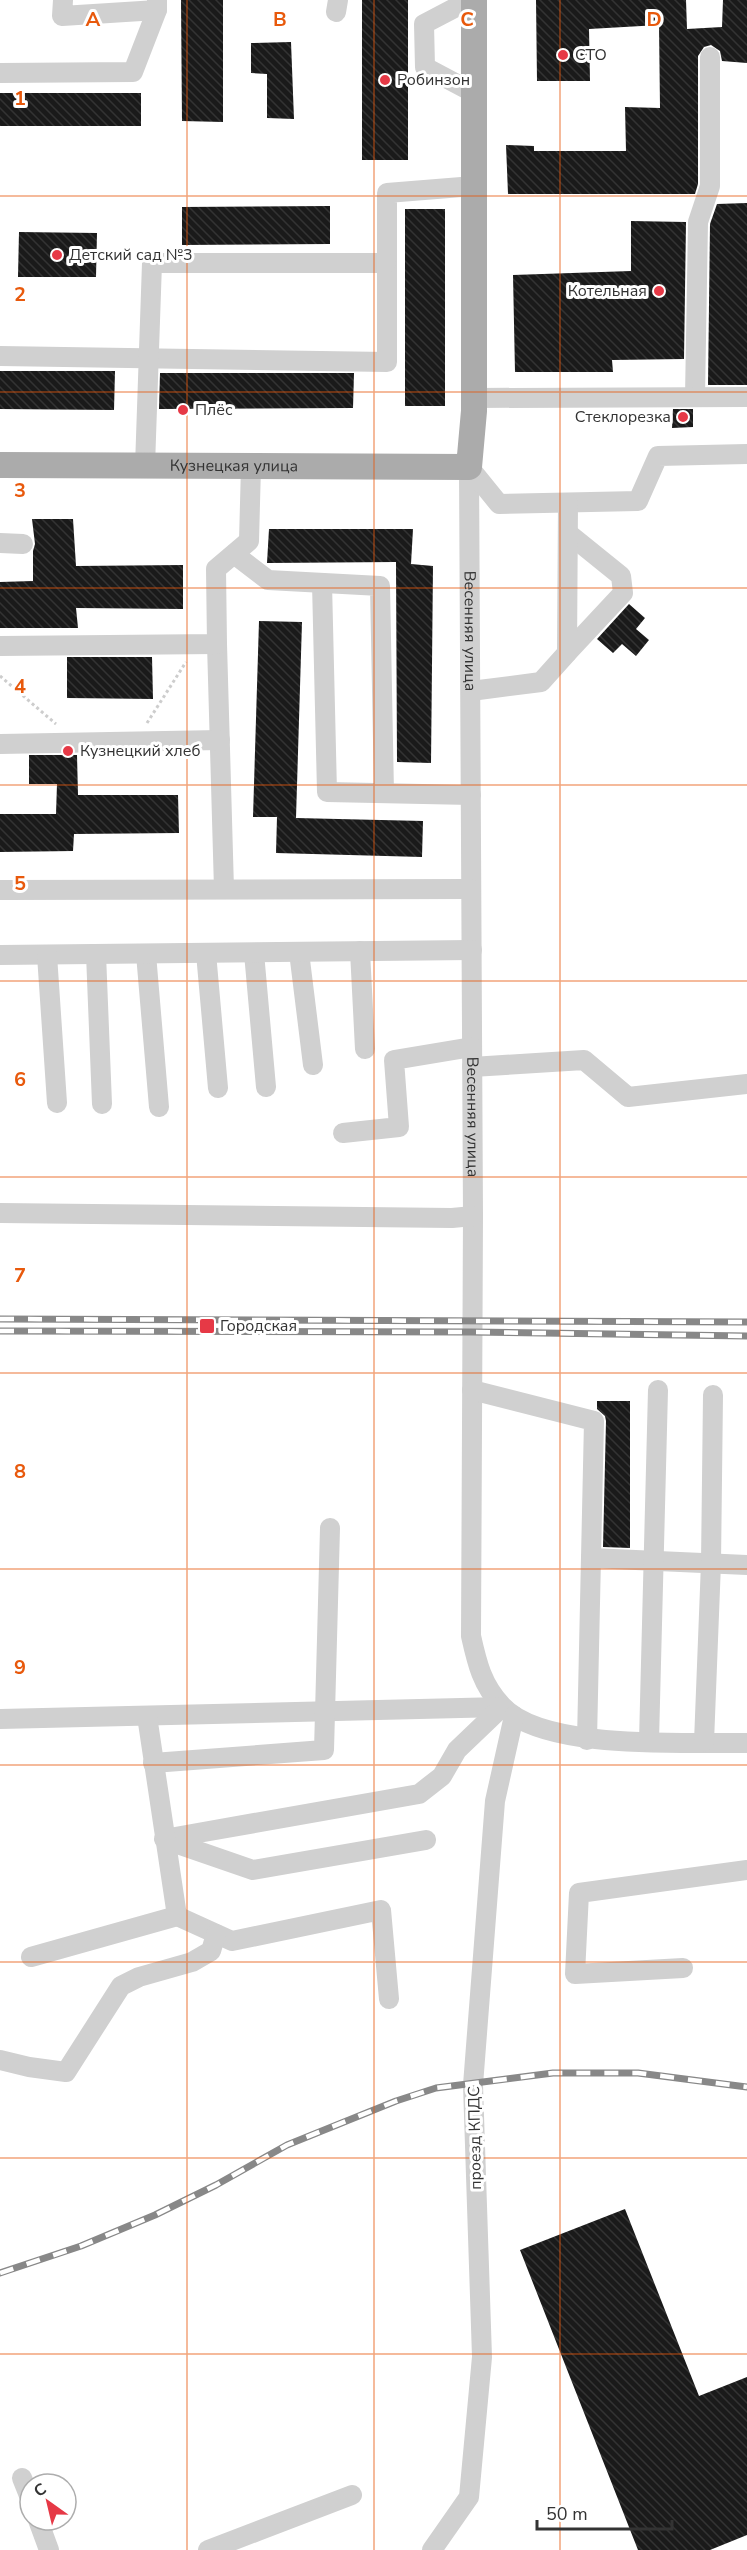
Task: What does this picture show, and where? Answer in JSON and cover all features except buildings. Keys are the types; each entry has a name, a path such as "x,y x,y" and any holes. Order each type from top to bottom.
{"main road":[{"name":"Весенняя улица","path":"470,467 474,398 472,0"},
{"name":"Кузнецкая улица","path":"0,465 470,467"}],"street":[{"path":"0,73 133,72 157,5 62,16 63,0"},
{"path":"472,0 424,24 425,67 474,93"},
{"path":"695,397 698,222 710,186 710,57"},
{"path":"0,356 387,362 387,193 474,186"},
{"path":"145,466 152,262 386,263"},
{"path":"474,398 747,397"},
{"path":"470,467 499,504 638,501 658,456 747,454"},
{"path":"224,888 216,569 249,541 250,466"},
{"name":"Весенняя улица","path":"470,467 473,1216 471,1636 481,1676 508,1711"},
{"path":"567,653 568,503"},
{"path":"471,691 541,682 623,593 621,576 569,534"},
{"path":"0,543 22,544"},
{"path":"234,554 268,580 380,586 384,793"},
{"path":"322,583 327,792 471,795"},
{"path":"0,646 218,644"},
{"path":"0,744 220,740"},
{"path":"0,890 471,889"},
{"path":"0,955 472,950"},
{"path":"360,951 365,1049"},
{"path":"254,952 266,1086"},
{"path":"299,952 313,1065"},
{"path":"206,953 218,1089"},
{"path":"96,954 102,1104"},
{"path":"146,954 159,1107"},
{"path":"47,955 57,1103"},
{"path":"343,1132 399,1127 394,1060 472,1047"},
{"path":"472,1067 584,1060 628,1097 747,1084"},
{"path":"0,1213 428,1218 473,1216"},
{"path":"472,1390 594,1421 587,1740"},
{"path":"648,1741 658,1390"},
{"path":"704,1742 711,1563 713,1395"},
{"path":"153,1763 324,1749 330,1528"},
{"path":"591,1558 747,1565"},
{"path":"0,1719 326,1711 508,1711 522,1721 550,1732 587,1740 747,1743"},
{"path":"164,1839 419,1794 442,1776 457,1750 508,1711"},
{"name":"проезд КПДС","path":"432,2550 469,2497 482,2357 473,2085 495,1801 508,1711"},
{"path":"147,1716 177,1916"},
{"path":"164,1839 253,1870 426,1840"},
{"path":"683,1968 575,1974 579,1893 747,1870"},
{"path":"31,1957 177,1916 232,1941 381,1910 389,1999"},
{"path":"0,2060 66,2072 121,1986 139,1977 192,1962 210,1952 216,1934"},
{"path":"208,2550 352,2495"},
{"path":"43,2532 50,2550"}],"path":[{"path":"135,742 198,645"},
{"path":"0,676 78,743"}],"railway":[{"path":"0,1319 747,1322"},
{"path":"0,1331 471,1332 747,1336"},
{"path":"0,2273 81,2246 155,2215 216,2185 287,2145 396,2101 436,2088 553,2073 638,2073 747,2087"}],"place":[{"name":"СТО","path":"563,55"},
{"name":"Робинзон","path":"385,80"},
{"name":"Детский сад №3","path":"57,255"},
{"name":"Котельная","path":"659,291"},
{"name":"Плёс","path":"183,410"},
{"name":"Стеклорезка","path":"683,417"},
{"name":"Кузнецкий хлеб","path":"68,751"},
{"name":"Городская","path":"207,1326"}]}
